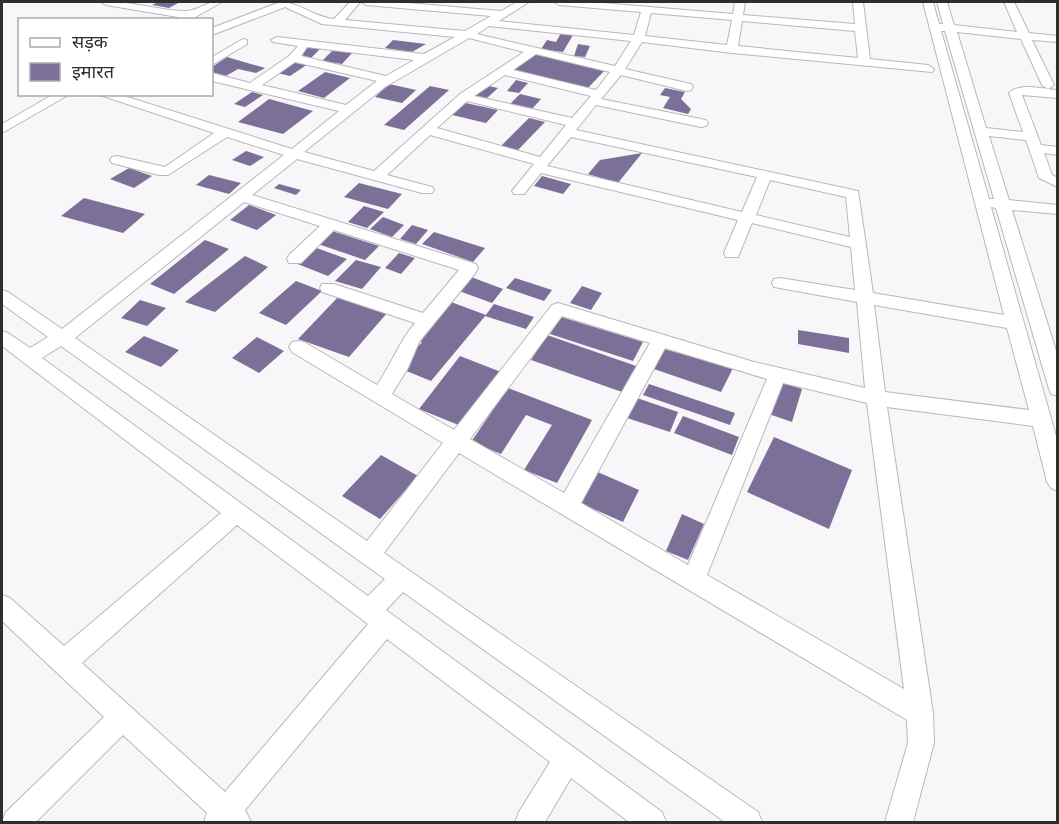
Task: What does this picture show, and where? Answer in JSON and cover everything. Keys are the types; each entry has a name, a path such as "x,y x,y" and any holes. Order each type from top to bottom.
{"street":[{"path":"106,2 184,17 217,2"},
{"path":"213,32 287,2 322,21 468,35 687,87"},
{"path":"337,22 355,2"},
{"path":"366,2 503,14"},
{"path":"29,357 62,338 388,80 524,2"},
{"path":"560,2 861,28"},
{"path":"732,50 740,2"},
{"path":"858,2 864,63"},
{"path":"929,2 942,28 979,127 1058,389"},
{"path":"1009,2 1038,66 1053,90"},
{"path":"519,191 617,72 638,39 647,9"},
{"path":"322,21 277,40 426,58"},
{"path":"489,23 928,69"},
{"path":"942,28 1058,39"},
{"path":"942,28 982,201 1058,482"},
{"path":"213,61 243,42"},
{"path":"252,87 293,58 306,43"},
{"path":"377,176 464,97 533,51"},
{"path":"293,58 388,80"},
{"path":"1038,66 1058,68"},
{"path":"502,71 701,123"},
{"path":"213,77 349,110"},
{"path":"1053,90 1022,90 1015,93 1046,178 1058,183"},
{"path":"2,129 60,96"},
{"path":"110,96 295,154 427,190"},
{"path":"139,105 154,96"},
{"path":"464,97 571,128 853,194 876,398 920,713 921,743 898,822"},
{"path":"979,127 1031,138 1058,151"},
{"path":"428,130 540,165 859,244"},
{"path":"117,160 159,171 168,171 225,132"},
{"path":"732,253 765,175"},
{"path":"241,196 470,268 411,340 399,368 380,396"},
{"path":"982,201 1058,210"},
{"path":"295,259 331,224"},
{"path":"780,284 1015,323"},
{"path":"328,288 427,321"},
{"path":"2,296 748,822"},
{"path":"369,555 558,309 777,376 876,398 1009,412 1041,420"},
{"path":"2,337 652,822"},
{"path":"568,507 661,339"},
{"path":"298,347 920,713"},
{"path":"693,581 777,376"},
{"path":"63,663 237,512"},
{"path":"2,606 122,717 226,819 377,617 401,578"},
{"path":"16,822 122,717"},
{"path":"529,822 567,759"}],"building":[{"path":"158,2 180,2 169,8 152,5"},
{"path":"561,33 573,35 563,52 541,49 547,40 556,42"},
{"path":"393,40 426,44 412,52 385,48"},
{"path":"578,44 590,46 585,57 574,56"},
{"path":"309,46 321,48 311,58 301,55"},
{"path":"334,49 353,52 342,64 322,61"},
{"path":"534,54 605,70 588,88 512,71"},
{"path":"227,57 265,68 256,73 238,69 226,76 213,72 213,66"},
{"path":"295,61 308,64 290,76 277,73"},
{"path":"325,72 350,78 324,98 298,91"},
{"path":"516,80 528,83 519,93 507,91"},
{"path":"389,84 416,90 402,103 375,97"},
{"path":"484,85 498,88 487,98 473,95"},
{"path":"430,86 449,90 404,130 384,125"},
{"path":"665,88 685,92 681,99 691,109 688,114 663,108 670,97 660,95"},
{"path":"252,92 263,95 245,107 234,104"},
{"path":"520,94 541,99 532,109 510,104"},
{"path":"269,99 313,111 283,134 238,122"},
{"path":"461,102 498,110 486,123 448,114"},
{"path":"529,118 545,122 518,150 501,146"},
{"path":"246,151 264,157 250,166 232,160"},
{"path":"642,153 618,183 588,174 600,160"},
{"path":"129,168 152,176 134,188 110,179"},
{"path":"209,175 241,183 229,194 196,185"},
{"path":"542,176 571,184 563,194 534,186"},
{"path":"359,183 402,194 388,209 344,197"},
{"path":"279,184 301,190 296,195 274,188"},
{"path":"84,198 145,214 123,233 61,216"},
{"path":"249,205 276,215 257,230 230,220"},
{"path":"364,206 384,212 367,228 348,222"},
{"path":"383,217 404,225 392,237 370,229"},
{"path":"412,225 428,230 416,244 400,239"},
{"path":"329,230 379,246 365,260 315,243"},
{"path":"434,232 485,248 473,262 422,244"},
{"path":"205,240 229,249 174,294 150,284"},
{"path":"314,247 347,259 328,276 295,263"},
{"path":"399,253 415,258 401,274 385,268"},
{"path":"245,256 268,267 215,312 185,302"},
{"path":"356,260 381,267 362,289 335,281"},
{"path":"471,277 503,289 492,303 459,291"},
{"path":"515,278 552,290 544,301 506,288"},
{"path":"296,281 322,291 286,325 259,313"},
{"path":"582,286 602,293 591,310 570,303"},
{"path":"339,296 387,313 349,357 298,339"},
{"path":"140,300 166,308 147,326 121,318"},
{"path":"451,302 486,315 431,381 399,368 422,342 417,340"},
{"path":"494,304 534,317 526,329 485,316"},
{"path":"561,317 643,342 633,361 550,334"},
{"path":"798,330 849,338 849,353 798,344"},
{"path":"547,335 639,367 622,392 531,360"},
{"path":"144,336 179,350 161,367 125,352"},
{"path":"257,337 284,351 259,373 232,358"},
{"path":"660,348 733,368 721,392 651,368"},
{"path":"460,356 501,372 461,426 419,409"},
{"path":"777,381 802,389 792,422 766,413"},
{"path":"649,384 735,413 730,425 643,395"},
{"path":"508,388 592,420 557,483 524,470 552,425 526,415 501,454 471,442"},
{"path":"637,398 678,412 670,432 627,418"},
{"path":"683,416 739,437 732,455 674,433"},
{"path":"774,437 852,470 829,529 747,492"},
{"path":"381,455 418,476 380,519 342,496"},
{"path":"593,470 639,490 623,522 575,501"},
{"path":"682,514 704,524 688,560 666,551"}]}
